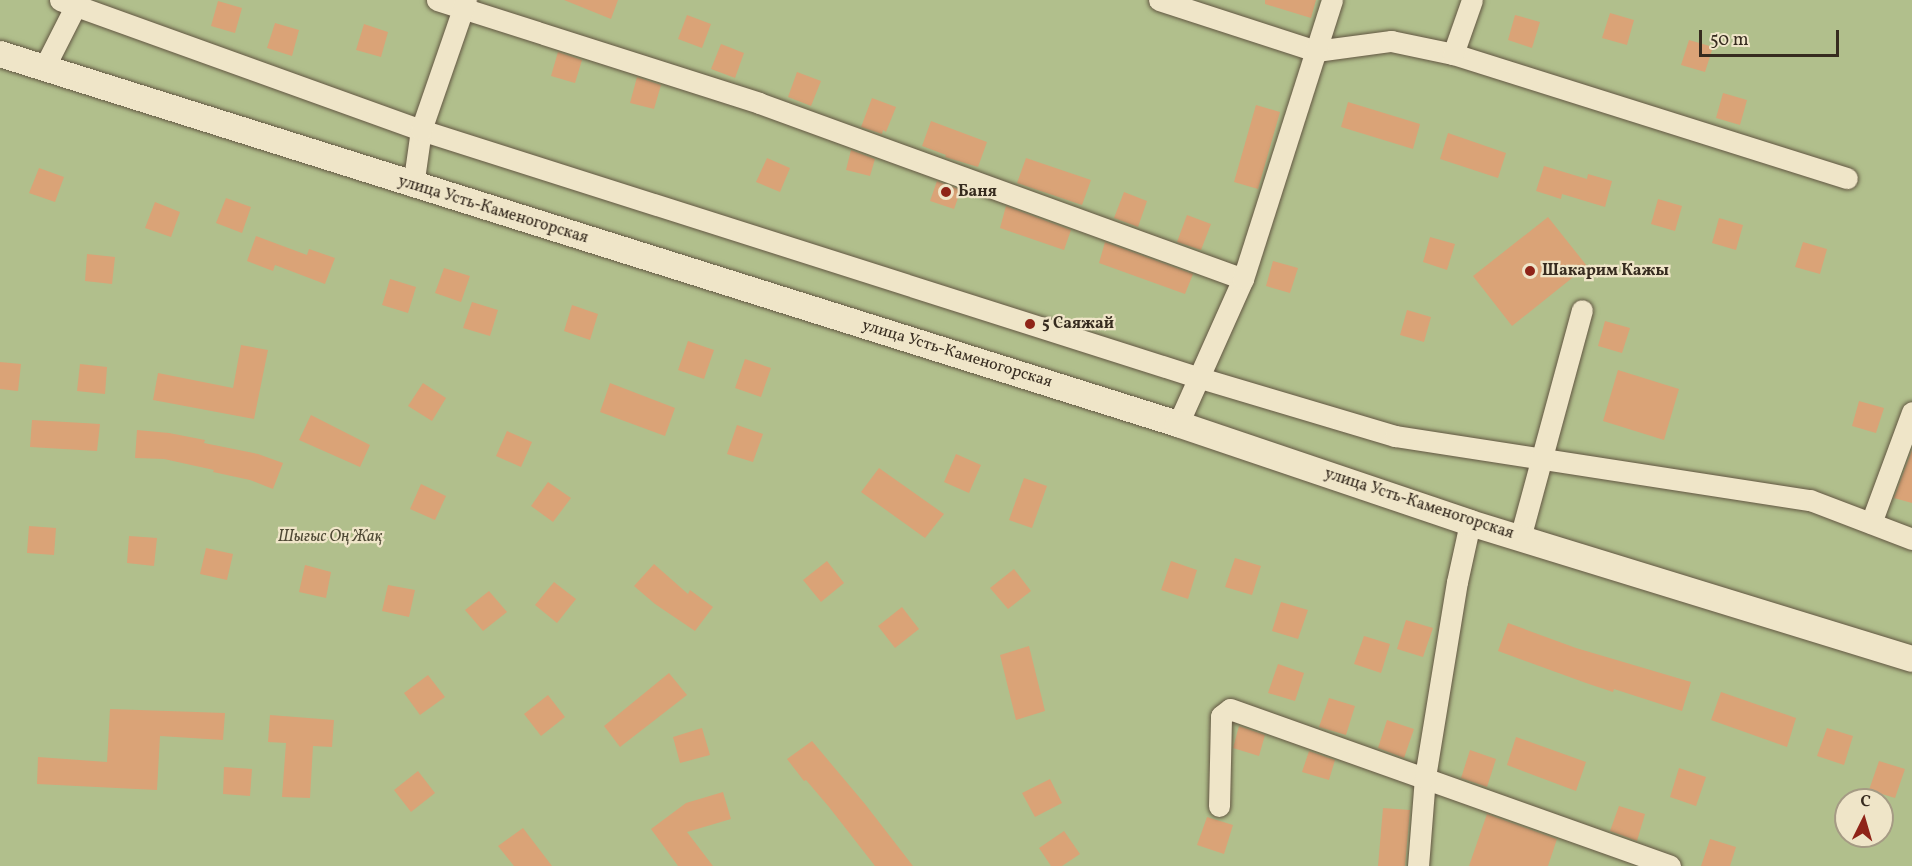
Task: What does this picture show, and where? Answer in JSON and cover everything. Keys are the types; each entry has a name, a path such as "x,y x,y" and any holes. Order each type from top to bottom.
{"street":[{"path":"437,0 465,4 759,103 1243,279"},
{"path":"1159,0 1316,51 1391,41 1453,54 1847,178"},
{"path":"1179,424 1197,377 1243,279 1332,0"},
{"path":"1453,54 1472,0"},
{"path":"44,68 68,3 421,130 1197,377 1395,436 1810,500 1912,539"},
{"path":"413,186 421,130 465,4"},
{"name":"улица Усть-Каменогорская","path":"0,54 413,186 1179,424 1470,523 1912,659"},
{"path":"1520,538 1582,310"},
{"path":"1871,523 1912,412"},
{"path":"1418,866 1425,777 1456,582 1470,523"},
{"path":"1219,806 1221,716 1230,709 1670,866"}],"green space":[{"name":"Шығыс Оң Жақ","path":"0,0 1912,0 1912,866 0,866"}],"building":[{"path":"564,0 618,0 611,19"},
{"path":"1265,0 1316,0 1311,18 1265,4"},
{"path":"218,1 242,8 235,33 211,26"},
{"path":"1610,13 1634,20 1627,45 1602,38"},
{"path":"687,15 711,24 702,48 678,39"},
{"path":"1515,15 1540,22 1532,48 1508,40"},
{"path":"275,23 299,30 292,56 267,48"},
{"path":"364,24 388,32 381,57 356,50"},
{"path":"1689,40 1713,47 1705,72 1681,65"},
{"path":"721,44 744,53 735,78 711,69"},
{"path":"558,52 582,60 575,83 551,76"},
{"path":"797,72 821,81 811,106 788,97"},
{"path":"637,77 661,85 654,109 630,103"},
{"path":"1723,93 1747,100 1740,125 1716,118"},
{"path":"872,98 896,107 886,132 883,130 882,134 861,127"},
{"path":"1348,102 1420,124 1413,149 1341,127"},
{"path":"1256,105 1280,112 1258,189 1234,182"},
{"path":"931,121 987,142 978,167 945,157 946,155 922,146"},
{"path":"1448,133 1506,153 1498,178 1440,159"},
{"path":"851,150 875,159 870,176 846,170"},
{"path":"767,158 790,168 780,192 756,182"},
{"path":"1026,158 1091,180 1082,205 1017,183"},
{"path":"1544,166 1587,179 1588,174 1612,181 1605,207 1562,194 1561,199 1536,191"},
{"path":"39,168 64,177 55,202 29,193"},
{"name":"Баня","path":"937,181 961,190 954,209 930,201"},
{"path":"1124,192 1147,201 1138,227 1114,218"},
{"path":"226,198 251,207 242,233 216,223"},
{"path":"1658,199 1682,206 1675,231 1651,224"},
{"path":"155,202 180,212 171,237 145,228"},
{"path":"1006,206 1071,230 1064,250 1000,228"},
{"path":"1187,215 1211,224 1201,250 1177,242"},
{"name":"Шакарим Кажы","path":"1548,217 1587,266 1512,326 1473,276"},
{"path":"1719,218 1743,225 1736,250 1712,243"},
{"path":"256,236 307,255 309,249 335,258 325,284 275,265 273,271 247,261"},
{"path":"1430,237 1455,244 1447,270 1423,262"},
{"path":"1105,242 1193,274 1185,294 1099,263"},
{"path":"1803,242 1827,249 1820,274 1795,267"},
{"path":"87,254 115,257 112,284 85,281"},
{"path":"1273,261 1298,268 1290,293 1266,286"},
{"path":"444,268 470,276 461,302 435,293"},
{"path":"390,279 416,287 408,313 382,305"},
{"path":"472,302 498,310 490,336 463,328"},
{"path":"572,305 598,314 590,340 564,331"},
{"path":"1407,310 1431,317 1424,342 1400,335"},
{"path":"1605,321 1630,328 1622,353 1598,346"},
{"path":"688,341 714,350 704,379 678,370"},
{"path":"241,345 268,350 254,419 153,400 158,373 233,388"},
{"path":"745,359 771,368 761,397 735,388"},
{"path":"0,362 21,364 18,391 0,389"},
{"path":"80,364 107,367 105,394 77,391"},
{"path":"1618,370 1679,389 1664,440 1603,421"},
{"path":"423,383 446,398 432,421 408,406"},
{"path":"610,383 675,408 665,436 600,412"},
{"path":"1859,401 1884,408 1876,433 1852,426"},
{"path":"311,415 370,445 360,467 299,440"},
{"path":"32,420 100,424 97,451 30,447"},
{"path":"737,425 763,434 753,462 727,454"},
{"path":"137,430 205,440 204,443 258,454 283,463 273,489 250,480 213,472 214,470 164,459 135,458"},
{"path":"507,431 532,442 521,467 496,456"},
{"path":"1912,450 1912,503 1894,498"},
{"path":"956,454 981,465 969,493 944,482"},
{"path":"879,468 944,514 925,538 861,492"},
{"path":"1024,478 1047,486 1032,528 1009,520"},
{"path":"548,482 571,498 553,522 531,506"},
{"path":"421,484 446,496 435,520 410,509"},
{"path":"29,526 56,528 54,555 27,553"},
{"path":"129,536 157,538 154,566 127,563"},
{"path":"206,548 233,554 227,580 200,574"},
{"path":"1235,558 1261,566 1252,595 1225,587"},
{"path":"827,561 844,583 821,602 803,580"},
{"path":"1171,561 1197,570 1188,599 1161,590"},
{"path":"654,564 688,594 690,590 713,607 695,631 655,604 634,586"},
{"path":"305,565 331,572 326,598 299,592"},
{"path":"1014,569 1031,591 1008,609 990,588"},
{"path":"554,582 576,599 557,623 535,605"},
{"path":"388,585 415,590 409,617 382,611"},
{"path":"489,591 507,612 483,631 465,610"},
{"path":"1281,602 1308,610 1298,639 1272,631"},
{"path":"902,607 919,629 895,648 878,626"},
{"path":"1406,620 1433,628 1423,657 1397,649"},
{"path":"1508,623 1576,648 1691,682 1682,711 1614,689 1613,692 1498,651"},
{"path":"1364,636 1390,644 1381,673 1354,664"},
{"path":"1029,646 1045,711 1016,720 1000,655"},
{"path":"1278,664 1304,673 1295,701 1268,693"},
{"path":"669,673 687,695 620,747 604,726"},
{"path":"428,675 445,697 420,715 404,693"},
{"path":"1721,692 1796,718 1787,747 1711,720"},
{"path":"548,695 565,717 541,736 524,714"},
{"path":"1329,698 1355,706 1346,735 1319,727"},
{"path":"110,709 225,713 223,740 160,736 157,790 37,784 38,757 107,762"},
{"path":"270,715 334,720 332,747 313,746 310,798 282,797 286,743 268,742"},
{"path":"1387,720 1414,729 1404,758 1378,748"},
{"path":"1239,726 1265,735 1259,756 1233,748"},
{"path":"702,728 710,755 680,763 673,737"},
{"path":"1827,728 1853,736 1844,765 1817,756"},
{"path":"1516,737 1586,762 1576,791 1507,765"},
{"path":"812,741 913,866 875,866 829,807 806,780 804,781 787,759"},
{"path":"1470,750 1496,759 1487,787 1461,778"},
{"path":"1309,751 1335,760 1329,780 1302,772"},
{"path":"1879,761 1905,769 1895,798 1894,788 1870,788"},
{"path":"224,767 252,769 250,796 223,794"},
{"path":"1679,768 1706,777 1696,806 1670,797"},
{"path":"418,771 435,793 411,812 394,790"},
{"path":"1050,779 1062,803 1035,817 1022,793"},
{"path":"723,792 731,819 687,832 713,866 678,866 651,829 686,803"},
{"path":"1619,806 1645,814 1637,841 1610,831"},
{"path":"1383,808 1410,810 1405,866 1378,866"},
{"path":"1487,814 1557,839 1548,866 1469,866"},
{"path":"1207,817 1233,825 1224,854 1197,845"},
{"path":"523,828 552,866 514,866 498,846"},
{"path":"1064,831 1080,854 1062,866 1051,866 1039,848"},
{"path":"1710,839 1736,847 1730,866 1701,866"}],"place":[{"name":"Баня","path":"946,192"},
{"name":"Шакарим Кажы","path":"1530,271"},
{"name":"5 Саяжай","path":"1030,324"}]}
